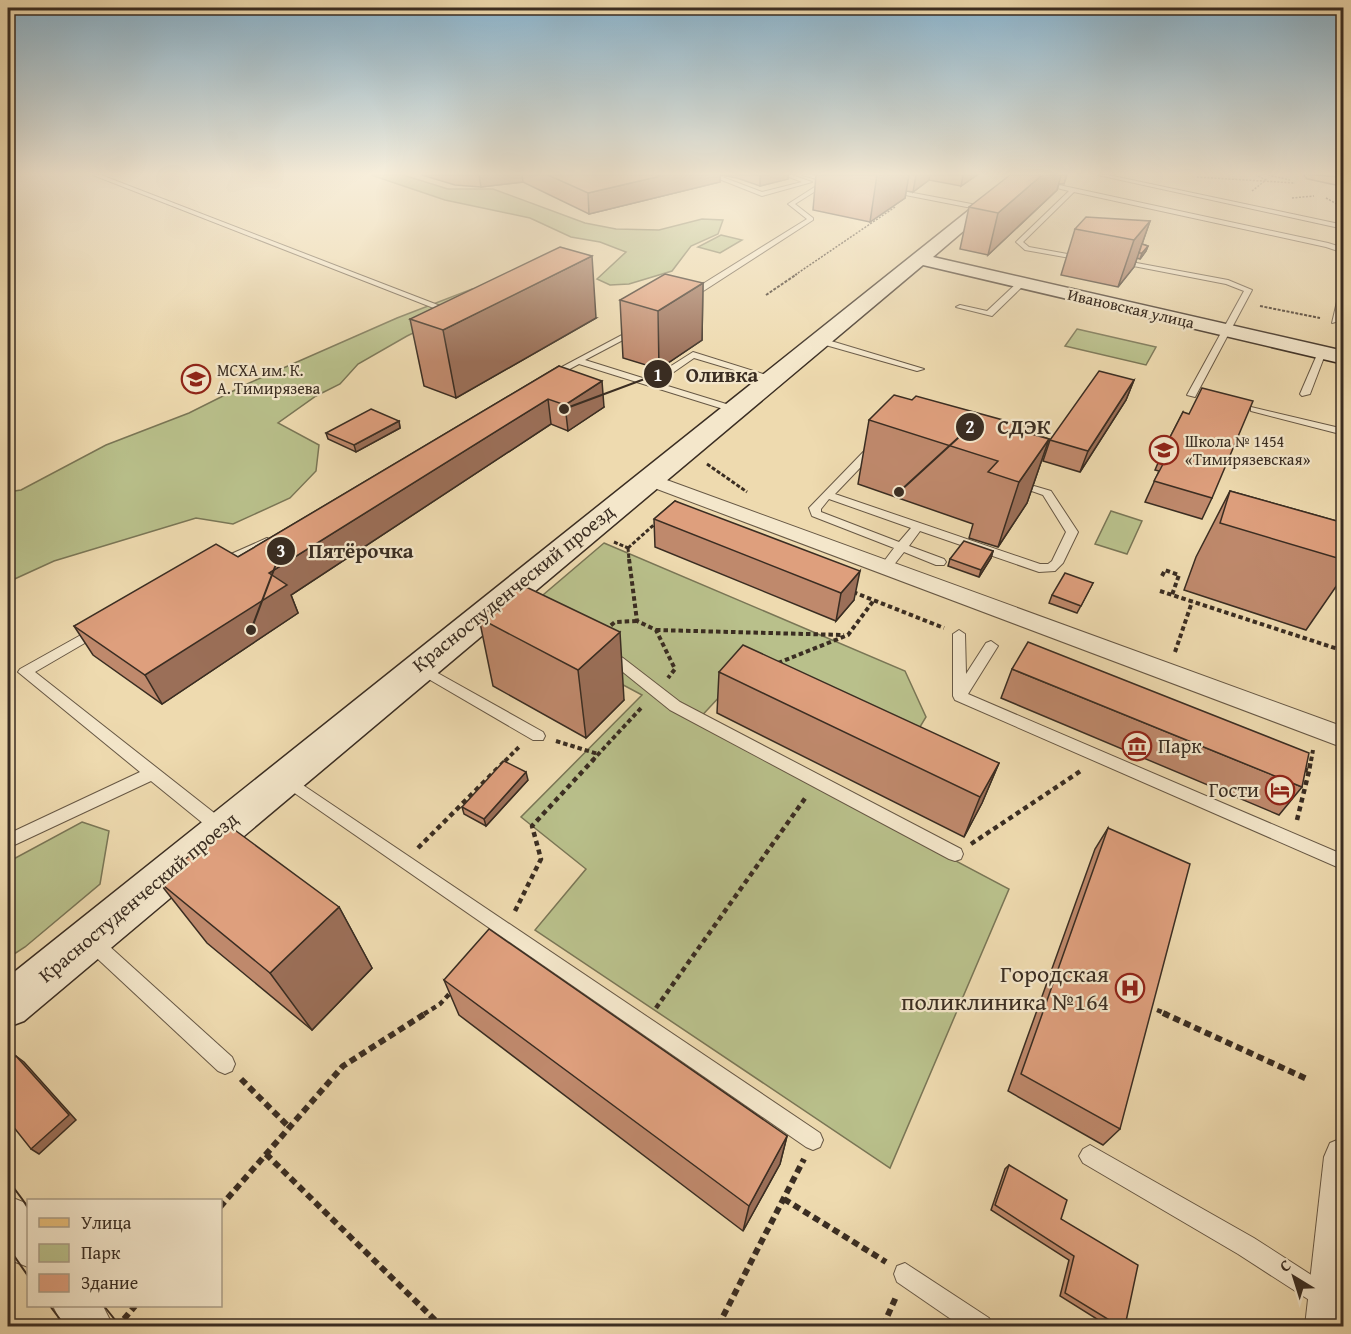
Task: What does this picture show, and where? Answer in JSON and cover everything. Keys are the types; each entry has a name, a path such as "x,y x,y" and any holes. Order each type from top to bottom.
{"street":[{"name":"Красностуденческий проезд","path":"8,1005 417,667 506,605 656,482 733,409 946,237"},
{"name":"Ивановская улица","path":"919,259 1344,357"},
{"path":"656,482 1344,738"},
{"path":"1328,1313 1344,1157"},
{"path":"8,1217 27,1245"}],"lane":[{"path":"258,237 457,314"},
{"path":"673,307 782,237"},
{"path":"1024,237 1019,242 1027,249 1074,259 1096,259"},
{"path":"1292,237 1344,251"},
{"path":"1108,259 1241,286 1248,290 1192,395"},
{"path":"960,307 989,314 1022,283"},
{"path":"1335,321 1344,289"},
{"path":"537,384 645,325"},
{"path":"818,340 920,369"},
{"path":"1305,394 1322,352"},
{"path":"651,383 693,355 771,378"},
{"path":"578,361 733,409"},
{"path":"1254,409 1344,432"},
{"path":"889,444 873,447 815,508 816,514 940,562"},
{"path":"827,495 1039,568 1051,568 1057,563 1072,532 1047,493 1003,480"},
{"path":"885,567 918,526"},
{"path":"211,565 254,548 274,536"},
{"path":"1310,575 1344,585"},
{"path":"112,621 25,672 221,828"},
{"path":"959,634 960,696"},
{"path":"585,645 618,661 675,706 955,854"},
{"path":"960,696 991,646"},
{"path":"417,667 536,734"},
{"path":"960,696 1344,863"},
{"path":"8,841 153,773"},
{"path":"283,777 813,1140"},
{"path":"88,938 225,1064"},
{"path":"1090,1156 1246,1246 1328,1313"},
{"path":"905,1274 981,1326"}],"path":[{"path":"766,295 850,237"},
{"path":"1241,303 1335,321"},
{"path":"707,464 769,508 774,526"},
{"path":"637,621 628,548 663,517"},
{"path":"1162,576 1165,570 1179,575 1172,595"},
{"path":"1160,591 1344,651"},
{"path":"771,666 848,635 874,600"},
{"path":"1168,673 1192,602"},
{"path":"585,645 615,622 637,621 656,630 848,635"},
{"path":"506,930 542,859 532,826 675,669 656,630"},
{"path":"405,861 536,734 598,754"},
{"path":"955,854 1100,757"},
{"path":"1293,841 1309,771"},
{"path":"644,1025 816,781"},
{"path":"222,1205 343,1066 440,1004 455,988"},
{"path":"1157,1010 1308,1079"},
{"path":"225,1064 289,1127"},
{"path":"718,1326 813,1140"},
{"path":"266,1154 441,1326"},
{"path":"784,1198 905,1274 884,1326"},
{"path":"88,1320 129,1307"}],"green space":[{"path":"572,237 711,237 691,246 672,271 629,284 610,285 597,279 626,252 600,242"},
{"path":"717,237 742,240 720,253 698,247"},
{"path":"472,289 489,296 407,336 358,364 340,384 316,396 278,423 319,445 316,471 290,498 233,524 196,518 54,561 8,582 8,492 21,490 106,445 189,413 247,384 397,318"},
{"path":"1077,329 1156,347 1146,365 1065,346"},
{"path":"1111,511 1142,521 1127,554 1095,544"},
{"path":"604,543 905,671 926,717 903,755 737,678 695,723 1009,889 890,1168 535,930 586,869 521,817 642,695 509,624"},
{"path":"82,822 109,831 100,884 25,947 8,958 8,862"}],"building":[{"path":"1119,237 1136,237 1134,240"},
{"path":"1142,244 1148,246 1142,253 1139,253"},
{"path":"560,247 592,256 443,330 410,319"},
{"path":"665,274 703,283 658,311 620,300"},
{"path":"559,366 602,381 565,405 548,399 269,573 287,585 145,675 74,626 216,544 238,557"},
{"path":"1099,371 1134,380 1088,451 1050,440"},
{"path":"1202,388 1253,401 1212,498 1154,481 1170,451 1164,449 1183,412 1189,414"},
{"path":"894,395 912,400 916,396 1032,428 1028,433 1049,439 1019,482 988,472 998,461 869,420"},
{"path":"371,409 399,421 354,445 326,433"},
{"path":"1230,491 1344,523 1344,560 1220,523"},
{"path":"675,501 860,571 841,593 654,519"},
{"path":"964,541 993,551 981,570 950,559"},
{"path":"1065,573 1093,583 1081,606 1052,595"},
{"path":"522,585 620,632 578,670 479,618"},
{"path":"1028,642 1309,753 1302,787 1012,669"},
{"path":"743,645 999,763 980,797 719,672"},
{"path":"504,761 526,772 484,819 462,807"},
{"path":"228,825 339,907 270,973 158,881"},
{"path":"1108,828 1190,864 1120,1129 1021,1074"},
{"path":"489,929 787,1136 749,1206 444,980"},
{"path":"16,1056 69,1115 31,1149 8,1120 8,1063"},
{"path":"1009,1165 1067,1200 1061,1219 1138,1265 1125,1326 1119,1326 1065,1293 1074,1256 995,1205"}],"tram line":[{"path":"8,1180 27,1206"},
{"path":"8,1247 27,1275"},
{"path":"51,1307 65,1326"},
{"path":"105,1307 120,1326"}],"place":[{"name":"МСХА им. К. А. Тимирязева","path":"196,379"},
{"name":"Оливка","path":"564,409"},
{"name":"Школа № 1454 «Тимирязевская»","path":"1164,450"},
{"name":"СДЭК","path":"899,492"},
{"name":"Пятёрочка","path":"251,630"},
{"name":"Парк","path":"1137,746"},
{"name":"Гости","path":"1280,790"},
{"name":"Городская поликлиника №164","path":"1130,988"}]}
